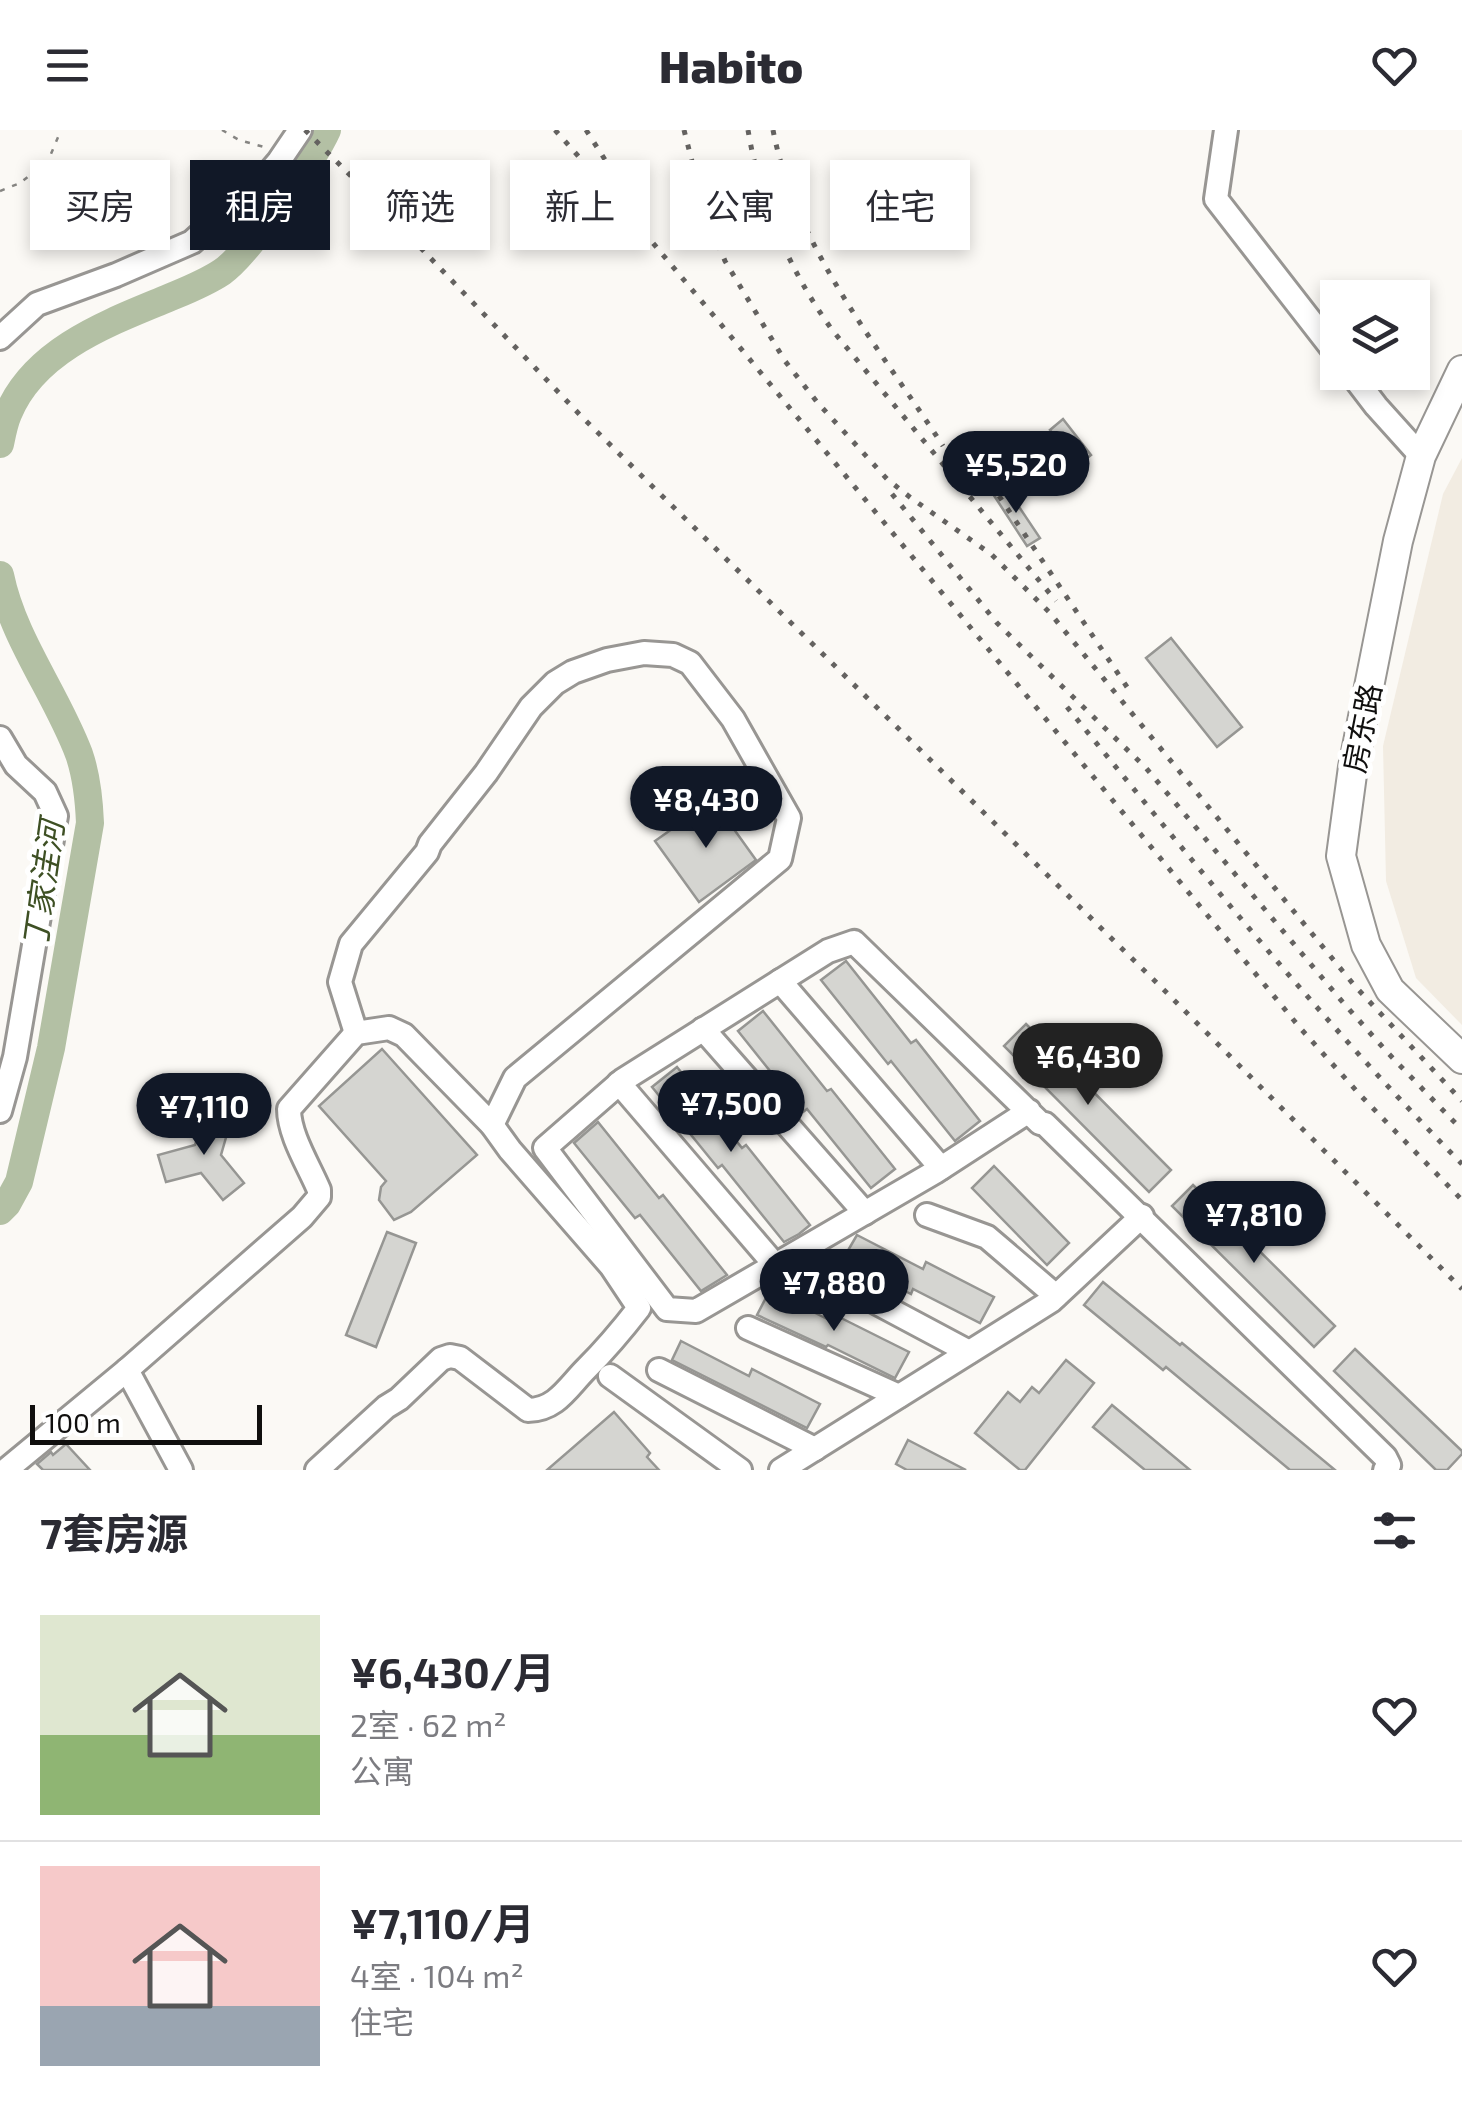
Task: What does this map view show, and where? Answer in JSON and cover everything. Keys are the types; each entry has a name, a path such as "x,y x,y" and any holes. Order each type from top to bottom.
{"main road":[{"name":"房东路","path":"1462,370 1422,456 1398,542 1353,767 1341,856 1366,944 1390,990 1462,1060"}],"street":[{"path":"0,338 37,304 192,242 257,187 300,130"},
{"path":"1226,130 1216,199 1320,333"},
{"path":"1364,390 1422,456"},
{"path":"356,1033 340,982 351,944 427,852 531,708 554,683 607,660 644,653 673,655 690,663 733,719 789,818 780,859 516,1078 492,1125"},
{"path":"0,738 16,765 45,792 56,816 15,1057 0,1111"},
{"path":"1028,1112 941,1168 696,1311 667,1310 545,1148 619,1083 828,951 854,942 1028,1112 1046,1124 1142,1216 1385,1458 1389,1465 1385,1470"},
{"path":"780,981 941,1168"},
{"path":"6,1470 302,1218 319,1197 319,1190 288,1114 356,1033 389,1028 404,1035 492,1125 610,1266 639,1308 600,1357 550,1405 528,1410 460,1358 450,1356 441,1359 317,1470"},
{"path":"703,1030 865,1213"},
{"path":"619,1083 774,1266"},
{"path":"927,1216 986,1236 1056,1296"},
{"path":"781,1470 1056,1296 1142,1216"},
{"path":"834,1280 969,1352"},
{"path":"748,1328 899,1396"},
{"path":"127,1370 181,1470"},
{"path":"659,1370 816,1448"},
{"path":"610,1376 740,1470"}],"path":[{"path":"0,190 20,183 48,161 61,130"},
{"path":"222,130 264,147"}],"shaded area":[{"path":"1462,458 1462,1025 1416,978 1386,881 1383,746 1443,494"}],"building":[{"path":"1063,419 1091,455 1078,465 1050,430"},
{"path":"1005,486 1040,538 1027,546 993,494"},
{"path":"1171,638 1242,727 1217,747 1146,658"},
{"path":"713,800 756,860 699,902 655,841"},
{"path":"846,961 980,1121 955,1141 821,980"},
{"path":"763,1011 895,1169 871,1188 738,1031"},
{"path":"1026,1024 1171,1170 1149,1192 1004,1046"},
{"path":"382,1049 477,1155 411,1212 394,1220 379,1200 386,1181 319,1106"},
{"path":"677,1067 810,1225 799,1234 784,1242 652,1087"},
{"path":"205,1112 231,1120 221,1155 244,1183 223,1200 201,1173 166,1182 158,1155 195,1145"},
{"path":"598,1122 727,1275 701,1291 640,1215 635,1218 574,1143"},
{"path":"994,1166 1069,1243 1047,1265 972,1188"},
{"path":"1193,1185 1335,1326 1314,1347 1172,1206"},
{"path":"387,1232 416,1243 376,1347 346,1335"},
{"path":"857,1235 923,1269 926,1262 994,1297 980,1323 843,1259"},
{"path":"1103,1282 1335,1470 1290,1470 1166,1367 1163,1370 1084,1305"},
{"path":"770,1290 837,1324 841,1318 909,1352 895,1378 757,1315"},
{"path":"681,1341 749,1376 752,1369 820,1404 807,1428 672,1360"},
{"path":"1355,1349 1462,1451 1447,1470 1436,1470 1334,1371"},
{"path":"1066,1360 1094,1383 1025,1470 1020,1470 975,1433 1008,1392 1020,1402 1032,1387 1039,1393"},
{"path":"1112,1405 1190,1470 1145,1470 1093,1427"},
{"path":"614,1412 650,1453 647,1457 659,1470 547,1470"},
{"path":"908,1440 966,1470 907,1470 896,1464"},
{"path":"66,1444 90,1470 43,1470 37,1464"}],"waterway":[{"name":"丁家洼河","path":"0,444 7,417 20,392 54,356 97,329 208,280 233,262 279,206 327,130"},
{"name":"丁家洼河","path":"0,575 25,644 79,754 90,823 51,1048 19,1182 0,1211"}],"railway":[{"path":"305,130 583,418 1462,1289"},
{"path":"555,130 719,322 1301,1029 1462,1200"},
{"path":"586,130 605,160"},
{"path":"684,130 706,216 725,261 785,361 817,402 887,479 991,554 1050,613 1354,985 1462,1101"},
{"path":"748,130 769,210 790,260 817,308 1056,601"},
{"path":"773,130 784,174 820,256 943,446"},
{"path":"892,494 997,623 1146,768 1340,999 1462,1130"},
{"path":"999,496 1127,687"},
{"path":"1067,707 1309,998 1462,1164"}]}
